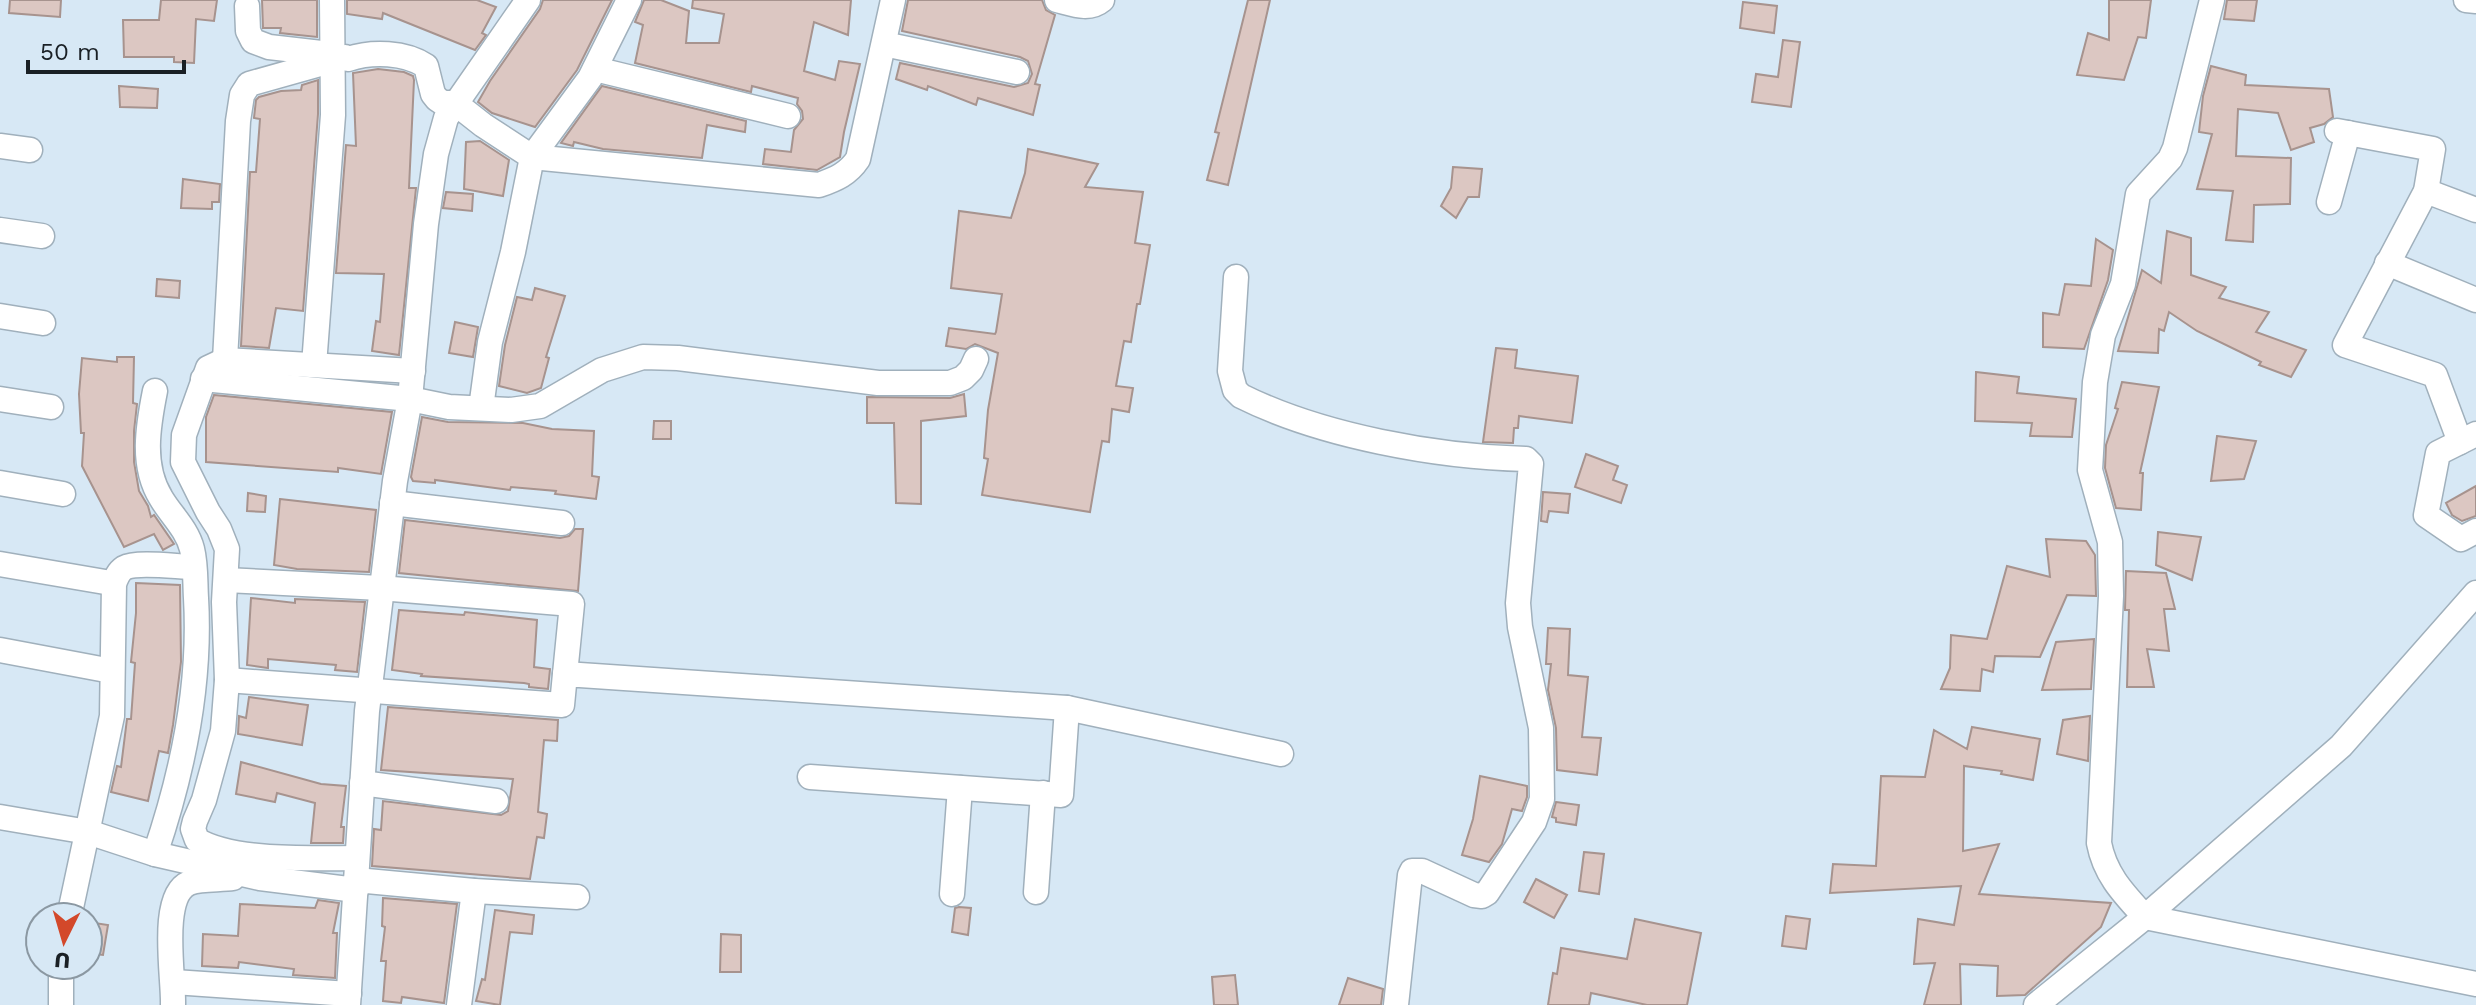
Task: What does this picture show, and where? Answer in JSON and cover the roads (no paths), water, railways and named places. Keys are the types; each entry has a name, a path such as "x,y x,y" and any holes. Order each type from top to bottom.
{"street":[{"path":"314,365 333,115 330,58 332,0"},
{"path":"481,408 490,342 513,252 532,157 595,69 629,0"},
{"path":"225,360 233,191 242,95 249,84 330,58 378,54 419,60 429,72 433,94 443,103 455,103 532,157 819,185 840,177 858,159 893,0"},
{"path":"1057,0 1087,7 1095,6 1102,0"},
{"path":"2212,0 2175,148 2170,159 2143,187 2135,204 2123,284 2103,335 2095,382 2089,442 2090,470 2110,542 2107,718 2099,843 2102,858 2114,883 2145,917 2476,984"},
{"path":"2466,0 2476,1"},
{"path":"523,1 446,118 436,154 426,224 410,399 380,588 362,783 356,876 349,1000 173,994 170,924 180,890 190,882 251,875 356,876 474,891 577,897"},
{"path":"247,6 248,31 253,41 269,47 330,58"},
{"path":"884,44 1017,72"},
{"path":"595,69 788,116"},
{"path":"2329,202 2342,132 2433,149 2426,191 2345,345 2435,375 2468,438 2438,453 2426,515 2461,539 2476,531"},
{"path":"0,146 30,150"},
{"path":"2426,191 2476,210"},
{"path":"0,230 42,236"},
{"path":"2387,263 2476,300"},
{"path":"1236,277 1230,371 1235,390 1241,396 1303,421 1395,444 1526,459 1531,464 1518,603 1541,728 1542,799 1534,822 1491,888 1482,896 1422,871 1412,871 1396,1005"},
{"path":"0,316 43,323"},
{"path":"203,379 410,399 449,407 511,410 540,406 602,370 643,357 678,358 878,383 950,383 963,378 976,359"},
{"path":"356,876 281,857 214,849 197,840 193,829 223,731 227,680 228,561 224,539 183,462 184,435 210,365 225,360 413,371"},
{"path":"155,391 149,420 150,472 160,497 189,541 198,627 185,748 155,854"},
{"path":"0,399 51,407"},
{"path":"0,483 63,494"},
{"path":"392,503 562,523"},
{"path":"0,564 105,582"},
{"path":"73,901 112,716 114,584 117,575 122,569 133,565 194,567"},
{"path":"226,580 380,588 572,604 562,705 227,680"},
{"path":"2036,1005 2145,917 2341,746 2476,593"},
{"path":"0,650 101,669"},
{"path":"565,674 1067,708 1281,754"},
{"path":"810,777 1061,795 1067,708"},
{"path":"362,783 496,801"},
{"path":"952,894 960,788"},
{"path":"1036,892 1043,793"},
{"path":"0,817 88,832 155,854 251,875"},
{"path":"459,1005 474,891"},
{"path":"61,981 61,1005"}]}
